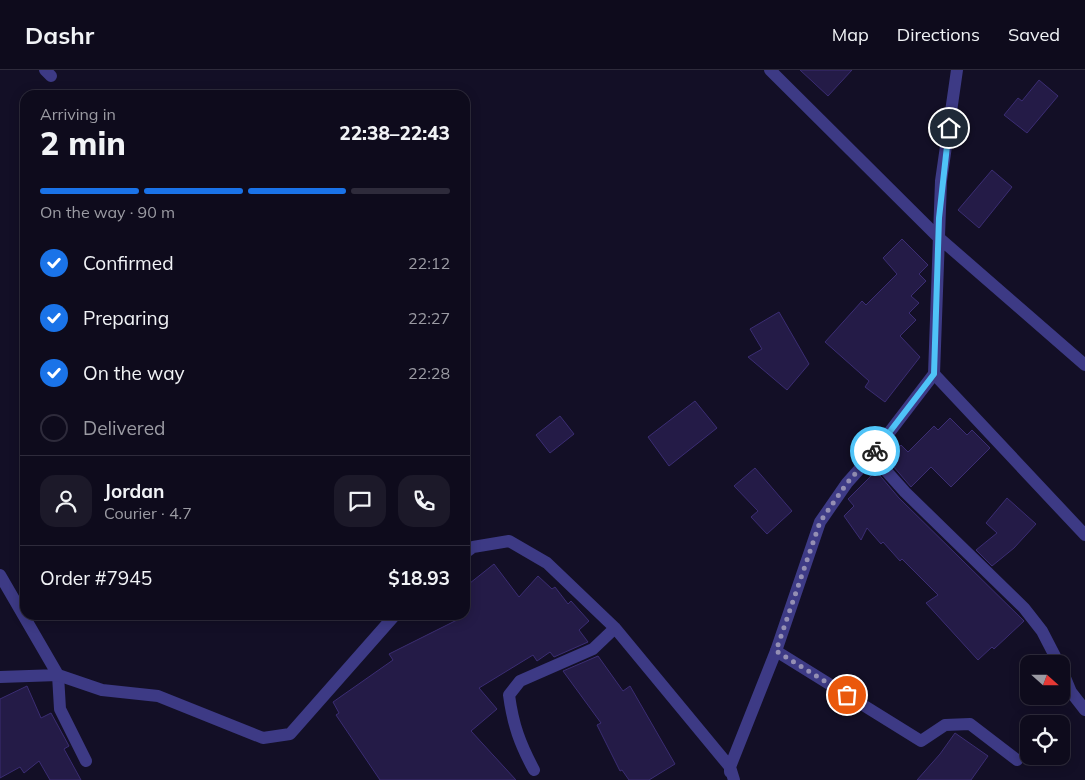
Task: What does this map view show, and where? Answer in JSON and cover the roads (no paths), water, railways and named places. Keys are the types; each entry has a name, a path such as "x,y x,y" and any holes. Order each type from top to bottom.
{"street":[{"path":"770,70 938,237 1085,365"},
{"path":"729,774 776,651 820,522 847,483 872,455 934,374 941,181 957,70"},
{"path":"934,374 1085,535"},
{"path":"872,455 905,492 1024,608 1042,631 1054,655"},
{"path":"470,549 473,547 509,541 547,563 614,628 734,780"},
{"path":"0,575 20,609"},
{"path":"26,620 58,675 60,709 86,761"},
{"path":"0,677 58,675 102,690 158,696 263,738 290,734 391,620"},
{"path":"534,770 519,744 509,696 520,681 593,649 614,628"},
{"path":"776,651 921,741 945,725 970,724 1017,760"},
{"path":"1070,690 1085,710"}]}
